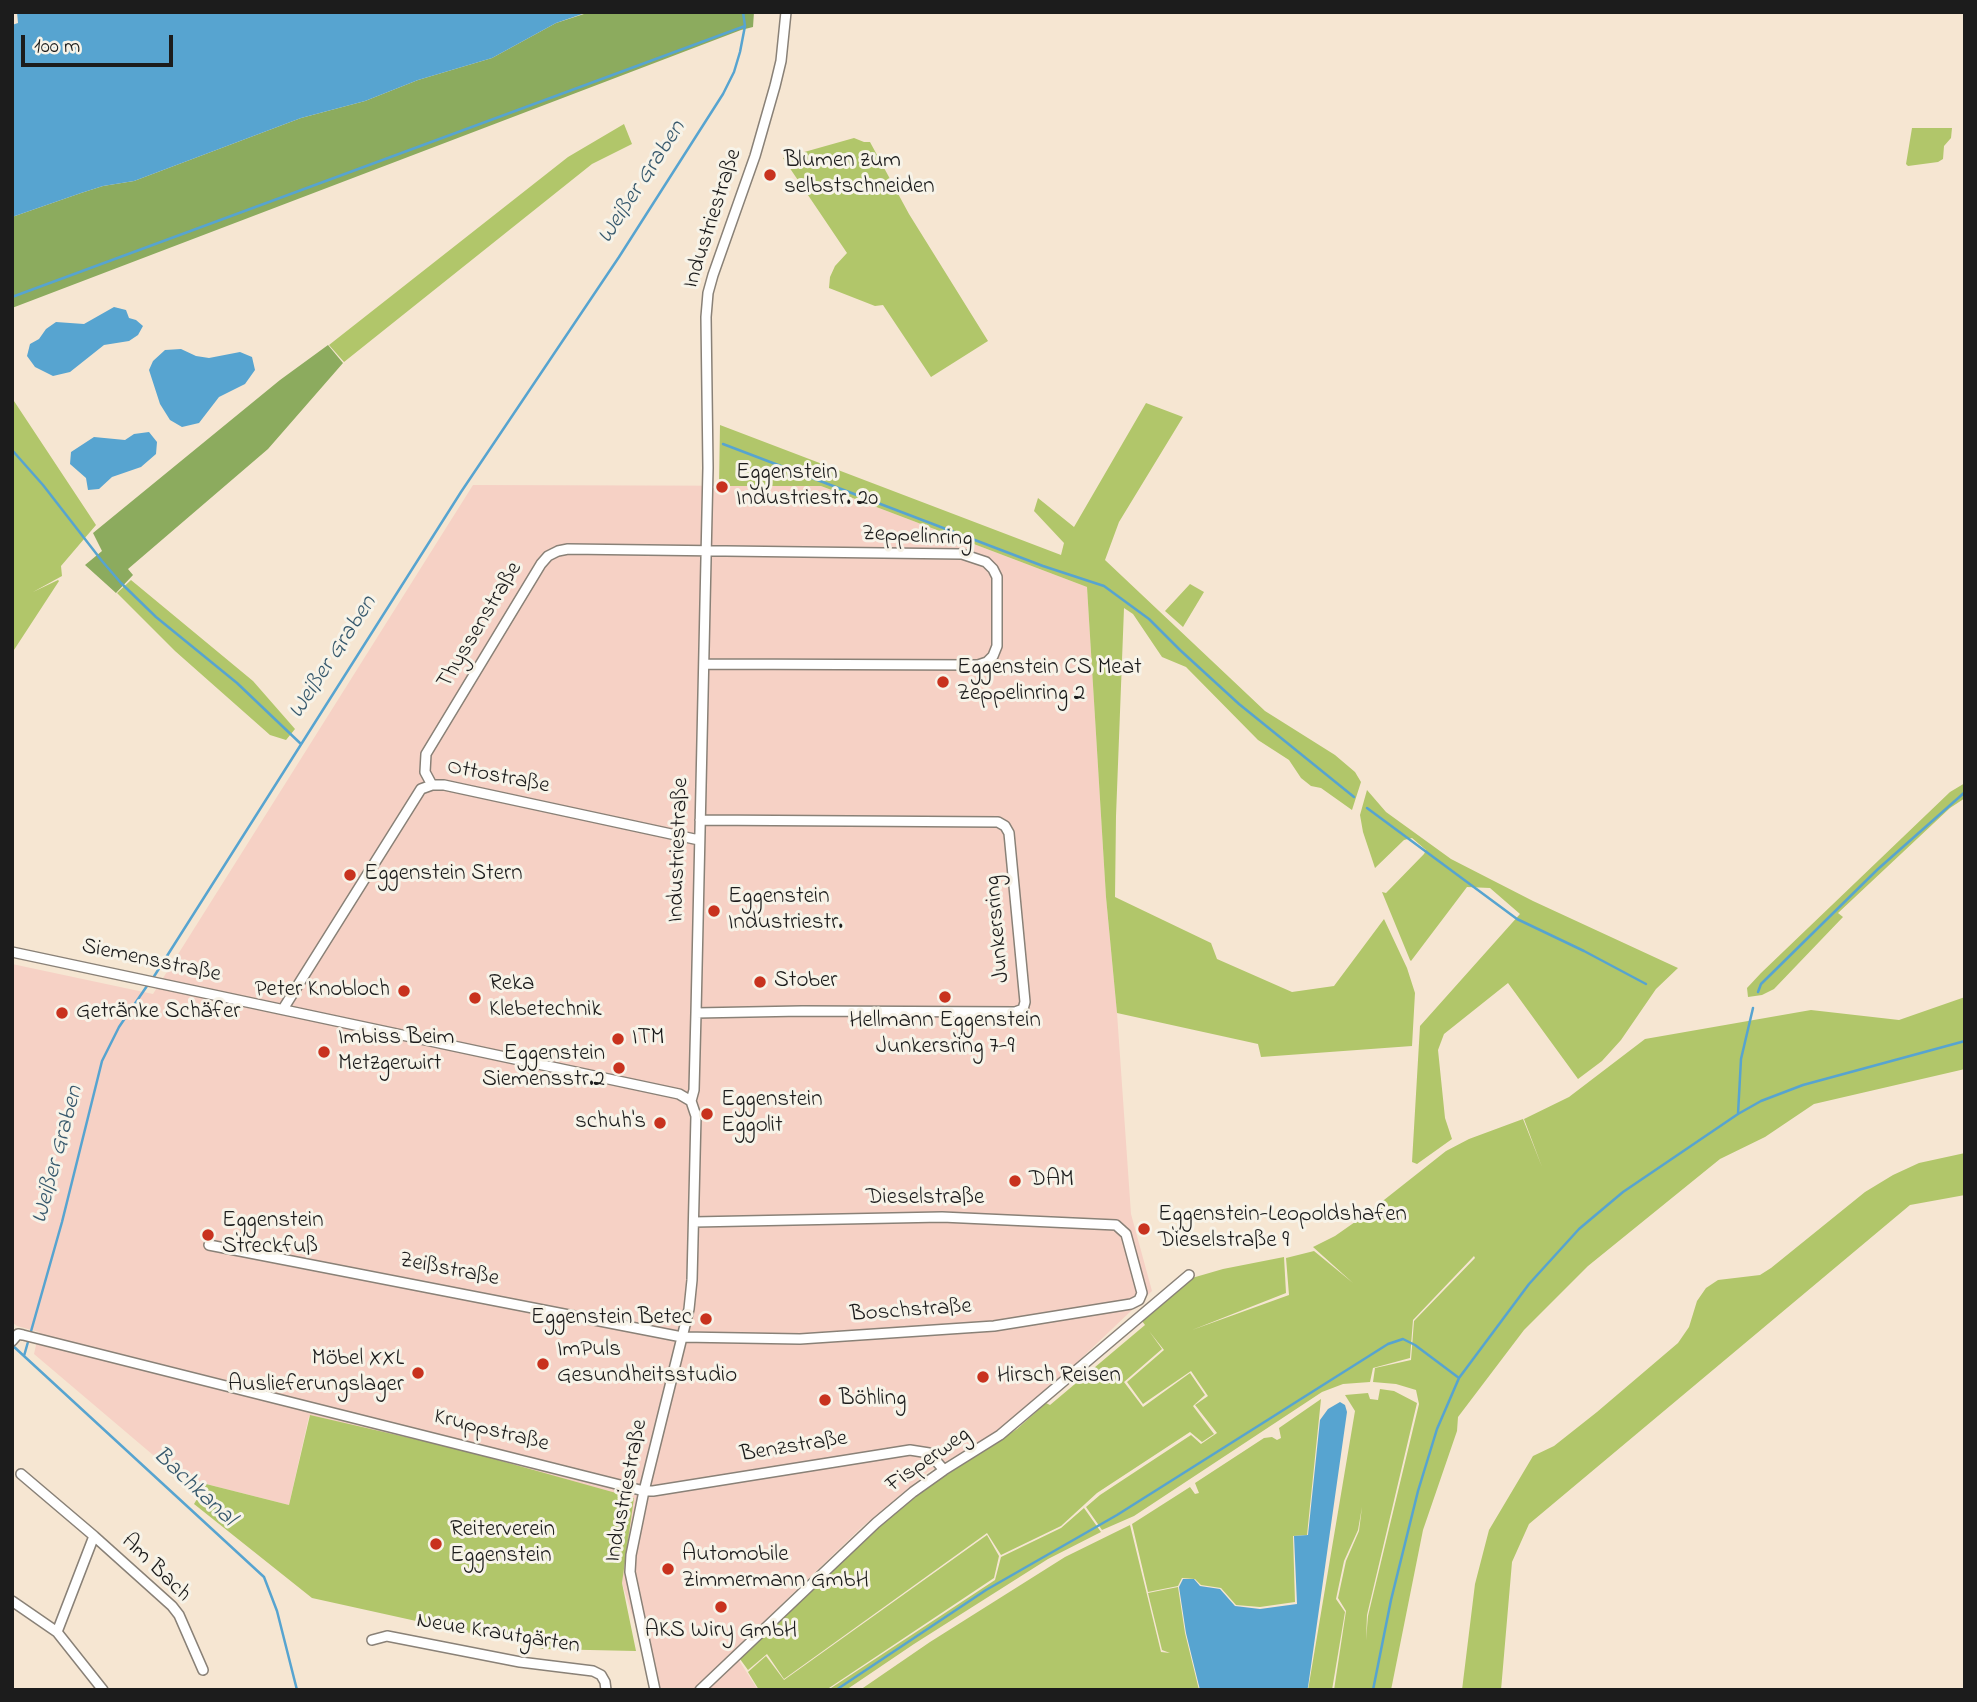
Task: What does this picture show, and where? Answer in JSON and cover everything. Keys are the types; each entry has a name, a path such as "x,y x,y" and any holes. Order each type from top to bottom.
{"street":[{"name":"Industriestraße","path":"654,1690 630,1572 644,1491 690,1309 692,1280 696,1116 691,1101 694,1090 709,426 706,317 708,293 755,156 775,86 786,12"},
{"name":"Thyssenstraße","path":"432,785 425,772 426,754 548,556 568,549 707,552"},
{"name":"Zeppelinring","path":"705,664 978,665 987,662 998,646 997,577 993,569 976,558 962,554 707,552"},
{"name":"Ottostraße","path":"283,1009 421,789 444,785 699,839"},
{"name":"Junkersring","path":"696,1013 1015,1012 1023,1009 1025,1002 1009,833 1005,826 998,822 700,820"},
{"name":"Siemensstraße","path":"12,952 679,1094 691,1101"},
{"name":"Dieselstraße","path":"694,1222 942,1217 1116,1224 1126,1234 1142,1293 1139,1300"},
{"name":"Zeißstraße","path":"209,1245 682,1337"},
{"name":"Fisperweg","path":"700,1690 876,1523 944,1470 1000,1435 1189,1275"},
{"name":"Boschstraße","path":"682,1337 800,1339 973,1328 1131,1304 1139,1300"},
{"name":"Kruppstraße","path":"12,1340 18,1334 23,1335 644,1491"},
{"name":"Benzstraße","path":"644,1491 911,1450 929,1453 944,1470"},
{"name":"Am Bach","path":"21,1474 172,1606 179,1615 203,1670"},
{"name":"Am Bach","path":"57,1632 94,1536"},
{"path":"12,1601 57,1632 97,1687"},
{"name":"Neue Krautgärten","path":"372,1640 387,1636 520,1662 593,1671 601,1675 606,1690"}],"shaded area":[{"path":"473,485 821,486 1087,587 1106,897 1131,1214 1152,1291 1070,1369 1014,1417 994,1433 928,1472 863,1526 733,1651 758,1690 656,1690 622,1583 633,1498 309,1416 289,1505 206,1484 199,1494 34,1354 39,1332 12,1322 12,964 153,994"}],"green space":[{"path":"754,12 753,27 12,308 12,217 103,186 134,181 301,118 365,101 418,80 492,58 556,23 587,13"},
{"path":"624,124 632,144 592,164 344,362 329,345 568,157"},
{"path":"1912,128 1952,128 1951,138 1944,146 1943,159 1938,162 1908,166 1906,164"},
{"path":"854,138 870,142 909,214 988,341 931,377 883,305 875,306 829,288 835,266 847,253 783,158"},
{"path":"328,345 343,363 268,449 128,569 133,575 116,593 85,565 102,551 93,533 280,380"},
{"path":"12,398 96,525 61,566 62,576 33,592 59,581 12,653"},
{"path":"1146,403 1183,417 1119,522 1105,560 1265,711 1335,755 1355,772 1361,782 1352,810 1321,788 1311,786 1301,778 1289,760 1258,740 1186,667 1162,657 1133,614 1124,608 1115,897 1211,943 1217,959 1292,992 1334,986 1384,919 1407,968 1415,993 1412,1046 1261,1057 1258,1044 1117,1013 1106,897 1087,587 821,486 719,486 720,425 1061,555 1064,543 1034,511 1038,498 1074,527"},
{"path":"131,580 253,681 295,729 286,740 270,735 175,651 117,593"},
{"path":"1190,584 1204,592 1183,627 1165,611"},
{"path":"1965,783 1965,798 1950,808 1838,913 1843,917 1774,989 1762,995 1748,997 1747,988 1761,973 1950,792"},
{"path":"1367,790 1386,812 1451,859 1533,901 1678,968 1656,989 1621,1040 1602,1061 1578,1079 1508,983 1444,1034 1438,1050 1445,1118 1452,1139 1417,1164 1412,1162 1420,1026 1520,914 1490,888 1467,887 1411,961 1382,892 1386,893 1426,850 1412,838 1404,840 1375,868 1360,815"},
{"path":"1965,997 1965,1069 1814,1104 1765,1137 1720,1159 1588,1266 1524,1330 1458,1417 1457,1431 1423,1530 1391,1690 1334,1690 1346,1611 1338,1598 1346,1561 1359,1531 1362,1507 1358,1530 1344,1561 1336,1599 1345,1612 1332,1690 1308,1690 1355,1411 1345,1395 1368,1393 1370,1399 1378,1400 1380,1389 1394,1391 1417,1403 1367,1615 1366,1640 1368,1616 1419,1404 1416,1390 1396,1384 1373,1382 1375,1368 1411,1360 1414,1321 1474,1256 1413,1320 1410,1358 1373,1368 1370,1382 1343,1384 1322,1392 1134,1516 1102,1530 1086,1507 1100,1495 1191,1435 1201,1444 1217,1433 1195,1405 1208,1396 1191,1371 1143,1404 1127,1382 1164,1350 1149,1331 1162,1349 1124,1382 1143,1407 1190,1373 1205,1395 1193,1406 1214,1434 1202,1442 1190,1432 1097,1493 1061,1526 1001,1555 987,1533 784,1679 767,1654 748,1670 740,1659 880,1526 928,1487 1017,1429 1046,1403 1050,1405 1145,1325 1142,1321 1192,1278 1284,1257 1286,1293 1192,1330 1289,1295 1286,1258 1314,1251 1353,1283 1313,1247 1335,1236 1365,1215 1446,1151 1469,1139 1523,1119 1542,1167 1524,1119 1569,1097 1645,1039 1811,1010 1899,1020"},
{"path":"1965,1153 1965,1195 1910,1205 1529,1524 1512,1562 1501,1690 1462,1690 1475,1584 1489,1530 1533,1456 1554,1446 1678,1343 1689,1327 1697,1301 1706,1288 1718,1280 1760,1275 1865,1192 1893,1175 1919,1163"},
{"path":"1321,1399 1307,1535 1293,1536 1295,1602 1260,1607 1236,1605 1221,1588 1201,1585 1195,1579 1182,1578 1178,1586 1148,1592 1132,1524 1190,1487 1195,1494 1199,1493 1195,1483 1264,1438 1281,1438 1279,1428"},
{"name":"Reiterverein Eggenstein","path":"310,1415 462,1450 634,1498 622,1583 636,1651 543,1649 312,1598 194,1504 206,1484 289,1505"},
{"path":"1084,1508 1101,1532 1048,1559 846,1690 828,1690 995,1580 1001,1557 1061,1528"},
{"path":"1130,1525 1161,1652 1170,1653 1162,1650 1148,1593 1178,1587 1185,1633 1199,1690 860,1690 930,1642 1065,1557"},
{"path":"987,1535 999,1556 994,1578 826,1690 759,1690 748,1672 766,1656 784,1680"}],"water":[{"path":"17,12 588,12 556,23 492,58 418,80 365,101 301,118 134,181 103,186 12,217 12,25 18,23"},
{"path":"114,307 126,310 129,318 143,326 138,335 129,341 104,345 70,372 53,376 35,367 27,356 30,344 56,322 84,324"},
{"path":"181,349 209,358 240,352 252,357 255,370 245,384 219,397 199,423 182,427 170,420 160,404 149,370 153,361 165,350"},
{"path":"149,432 157,442 156,454 141,467 112,477 99,489 88,490 86,478 70,464 71,452 94,437 125,440 134,434"},
{"path":"1340,1402 1345,1405 1347,1412 1307,1690 1200,1690 1186,1633 1179,1587 1183,1579 1194,1579 1200,1586 1220,1589 1235,1606 1260,1609 1297,1604 1294,1536 1308,1535 1320,1420 1328,1409"}],"waterway":[{"name":"Weißer Graben","path":"153,978 461,492 619,257 723,94 740,52 745,26 743,12"},
{"path":"12,297 745,26"},
{"path":"723,444 1043,566 1104,586 1149,619 1239,704 1354,797"},
{"path":"12,450 121,583 156,617 237,683 301,744"},
{"path":"1758,992 1761,984 1878,869 1965,792"},
{"path":"1367,808 1517,919 1646,984"},
{"name":"Weißer Graben","path":"24,1356 62,1222 102,1061 119,1027 149,983"},
{"path":"1738,1114 1741,1059 1753,1008"},
{"path":"1373,1690 1391,1600 1418,1491 1437,1429 1459,1378 1529,1284 1579,1229 1623,1192 1761,1101 1803,1085 1965,1041"},
{"path":"836,1690 986,1590 1117,1515 1388,1344 1403,1339 1459,1378"},
{"name":"Bachkanal","path":"12,1345 264,1577 277,1611 297,1690"}],"place":[{"name":"Blumen zum selbstschneiden","path":"770,175"},
{"name":"Eggenstein Industriestr. 20","path":"722,487"},
{"name":"Eggenstein CS Meat Zeppelinring 2","path":"943,682"},
{"name":"Eggenstein Stern","path":"350,875"},
{"name":"Eggenstein Industriestr.","path":"714,911"},
{"name":"Stober","path":"760,982"},
{"name":"Peter Knobloch","path":"404,991"},
{"name":"Hellmann Eggenstein Junkersring 7-9","path":"945,997"},
{"name":"Reka Klebetechnik","path":"475,998"},
{"name":"Getränke Schäfer","path":"62,1013"},
{"name":"ITM","path":"618,1039"},
{"name":"Imbiss Beim Metzgerwirt","path":"324,1052"},
{"name":"Eggenstein Siemensstr.2","path":"619,1068"},
{"name":"Eggenstein Eggolit","path":"707,1114"},
{"name":"schuh's","path":"660,1123"},
{"name":"DAM","path":"1015,1181"},
{"name":"Eggenstein-Leopoldshafen Dieselstraße 9","path":"1144,1229"},
{"name":"Eggenstein Streckfuß","path":"208,1235"},
{"name":"Eggenstein Betec","path":"706,1319"},
{"name":"ImPuls Gesundheitsstudio","path":"543,1364"},
{"name":"Möbel XXL Auslieferungslager","path":"418,1373"},
{"name":"Hirsch Reisen","path":"983,1377"},
{"name":"Böhling","path":"825,1400"},
{"name":"Reiterverein Eggenstein","path":"436,1544"},
{"name":"Automobile Zimmermann GmbH","path":"668,1569"},
{"name":"AKS Wiry GmbH","path":"721,1607"}]}
